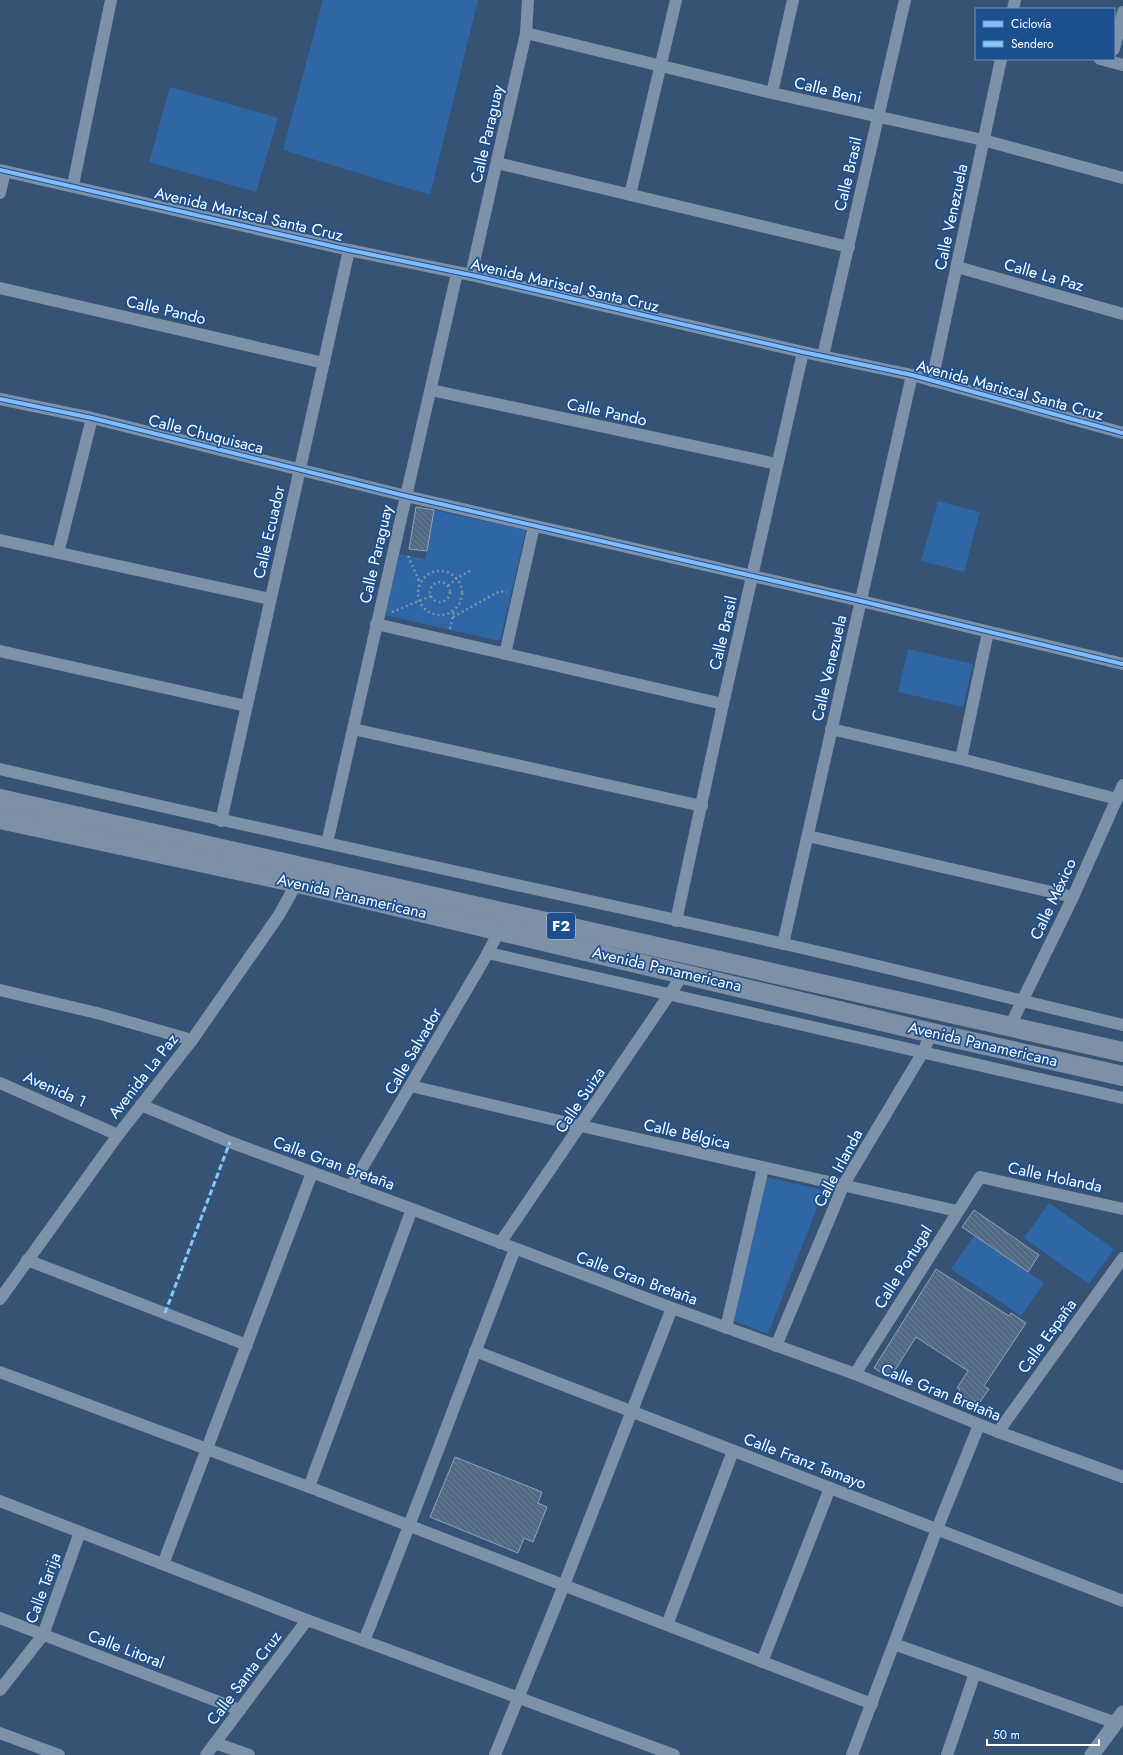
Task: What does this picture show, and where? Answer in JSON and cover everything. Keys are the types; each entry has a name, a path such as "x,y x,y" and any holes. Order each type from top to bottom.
{"highway":[{"name":"Avenida Panamericana","path":"0,799 300,876 500,930 932,1033 1123,1076"},
{"name":"Avenida Panamericana","path":"0,819 300,876 1010,1026 1123,1052"}],"street":[{"path":"72,185 111,0"},
{"name":"Calle Paraguay","path":"471,275 526,33 528,0"},
{"path":"630,194 676,0"},
{"path":"772,93 793,0"},
{"name":"Calle Brasil","path":"823,356 905,0"},
{"path":"1115,45 1123,12"},
{"name":"Calle Beni","path":"526,33 772,93 983,140 1123,178"},
{"name":"Calle Venezuela","path":"932,381 983,140 1002,60"},
{"path":"1108,60 1123,65"},
{"path":"497,163 849,247"},
{"path":"0,194 2,170"},
{"name":"Avenida Mariscal Santa Cruz","path":"2,170 350,250 471,275 803,352 912,375 1123,433"},
{"name":"Calle Ecuador","path":"221,821 299,469 350,250"},
{"name":"Calle La Paz","path":"957,267 1123,314"},
{"name":"Calle Paraguay","path":"327,843 457,273"},
{"name":"Calle Pando","path":"0,288 324,363"},
{"name":"Calle Brasil","path":"676,921 723,704 803,352"},
{"name":"Calle Venezuela","path":"783,944 912,375"},
{"name":"Calle Pando","path":"431,390 777,464"},
{"name":"Calle Chuquisaca","path":"0,398 92,418 406,496 861,601 1123,664"},
{"path":"58,553 92,418"},
{"path":"505,654 534,526"},
{"path":"0,540 270,599"},
{"path":"376,624 723,704"},
{"path":"961,759 988,632"},
{"path":"0,651 246,706"},
{"path":"353,729 702,806"},
{"path":"831,729 961,759 1117,798"},
{"path":"0,770 221,821 783,944 1123,1025"},
{"name":"Calle México","path":"1010,1026 1073,897 1123,785"},
{"path":"808,836 1073,897"},
{"name":"Avenida La Paz","path":"0,1299 118,1135 192,1040 279,915 300,876"},
{"name":"Calle Salvador","path":"352,1187 500,930"},
{"path":"488,953 1123,1098"},
{"name":"Calle Suiza","path":"500,1243 684,973"},
{"path":"0,990 97,1013 192,1040"},
{"name":"Calle Irlanda","path":"776,1346 844,1184 932,1033"},
{"path":"0,1096 4,1084"},
{"name":"Avenida 1","path":"4,1084 118,1135"},
{"name":"Calle Bélgica","path":"411,1086 763,1168 844,1184 958,1211"},
{"name":"Calle Gran Bretaña","path":"141,1105 230,1142 412,1209 672,1308 856,1374 979,1425 1123,1477"},
{"path":"726,1328 763,1168"},
{"path":"163,1564 312,1173"},
{"name":"Calle Holanda","path":"980,1177 1123,1209"},
{"name":"Calle Portugal","path":"856,1374 980,1177"},
{"path":"309,1487 412,1209"},
{"path":"364,1641 410,1526 475,1351 515,1249"},
{"name":"Calle España","path":"998,1432 1123,1258"},
{"path":"27,1260 247,1345"},
{"path":"496,1755 564,1586 630,1411 672,1308"},
{"name":"Calle Franz Tamayo","path":"475,1351 1123,1601"},
{"path":"0,1372 309,1487 872,1704"},
{"path":"852,1755 937,1529 979,1425"},
{"path":"667,1625 734,1451"},
{"path":"762,1662 830,1488"},
{"path":"0,1501 307,1620 674,1755"},
{"name":"Calle Tarija","path":"0,1690 44,1635 80,1532"},
{"name":"Calle Litoral","path":"0,1618 240,1710"},
{"name":"Calle Santa Cruz","path":"206,1755 307,1620"},
{"path":"894,1644 975,1673 1120,1718 1092,1755"},
{"path":"946,1755 975,1673"},
{"path":"0,1733 59,1755"},
{"path":"215,1743 249,1755"}],"path":[{"path":"408,556 420,583"},
{"path":"450,630 454,610 462,598 463,591 457,578 451,573 437,570 424,577 418,590 420,601 426,610 433,614 440,615 454,610"},
{"path":"448,587 457,578 472,570"},
{"path":"443,583 448,587 450,592 445,600 439,602 431,596 430,589 434,584 443,583"},
{"path":"453,617 500,591 511,593"},
{"path":"391,612 431,596"}],"shaded area":[{"path":"323,0 478,0 430,195 283,150"},
{"path":"170,87 278,118 256,192 149,162"},
{"path":"938,501 980,512 964,572 921,561"},
{"path":"434,510 526,530 500,641 384,615 400,554 425,559"},
{"path":"908,649 973,664 963,707 898,692"},
{"path":"765,1177 824,1190 768,1334 732,1320"},
{"path":"1049,1203 1114,1249 1089,1284 1024,1238"},
{"path":"974,1236 1044,1283 1021,1316 951,1269"}],"building":[{"path":"416,507 434,510 427,551 409,549"},
{"path":"974,1210 1039,1255 1028,1272 962,1227"},
{"path":"936,1269 1009,1316 1011,1313 1026,1323 984,1386 989,1389 980,1402 976,1400 970,1410 953,1400 960,1389 957,1388 968,1371 916,1337 890,1378 874,1368"},
{"path":"455,1457 542,1492 538,1503 547,1507 533,1542 524,1538 518,1553 430,1517"}],"marked path":[{"path":"165,1313 230,1142"}],"cycle path":[{"path":"0,170 349,250 471,275 803,352 912,375 1123,433"},
{"path":"0,399 92,418 406,496 861,601 1123,664"}]}
